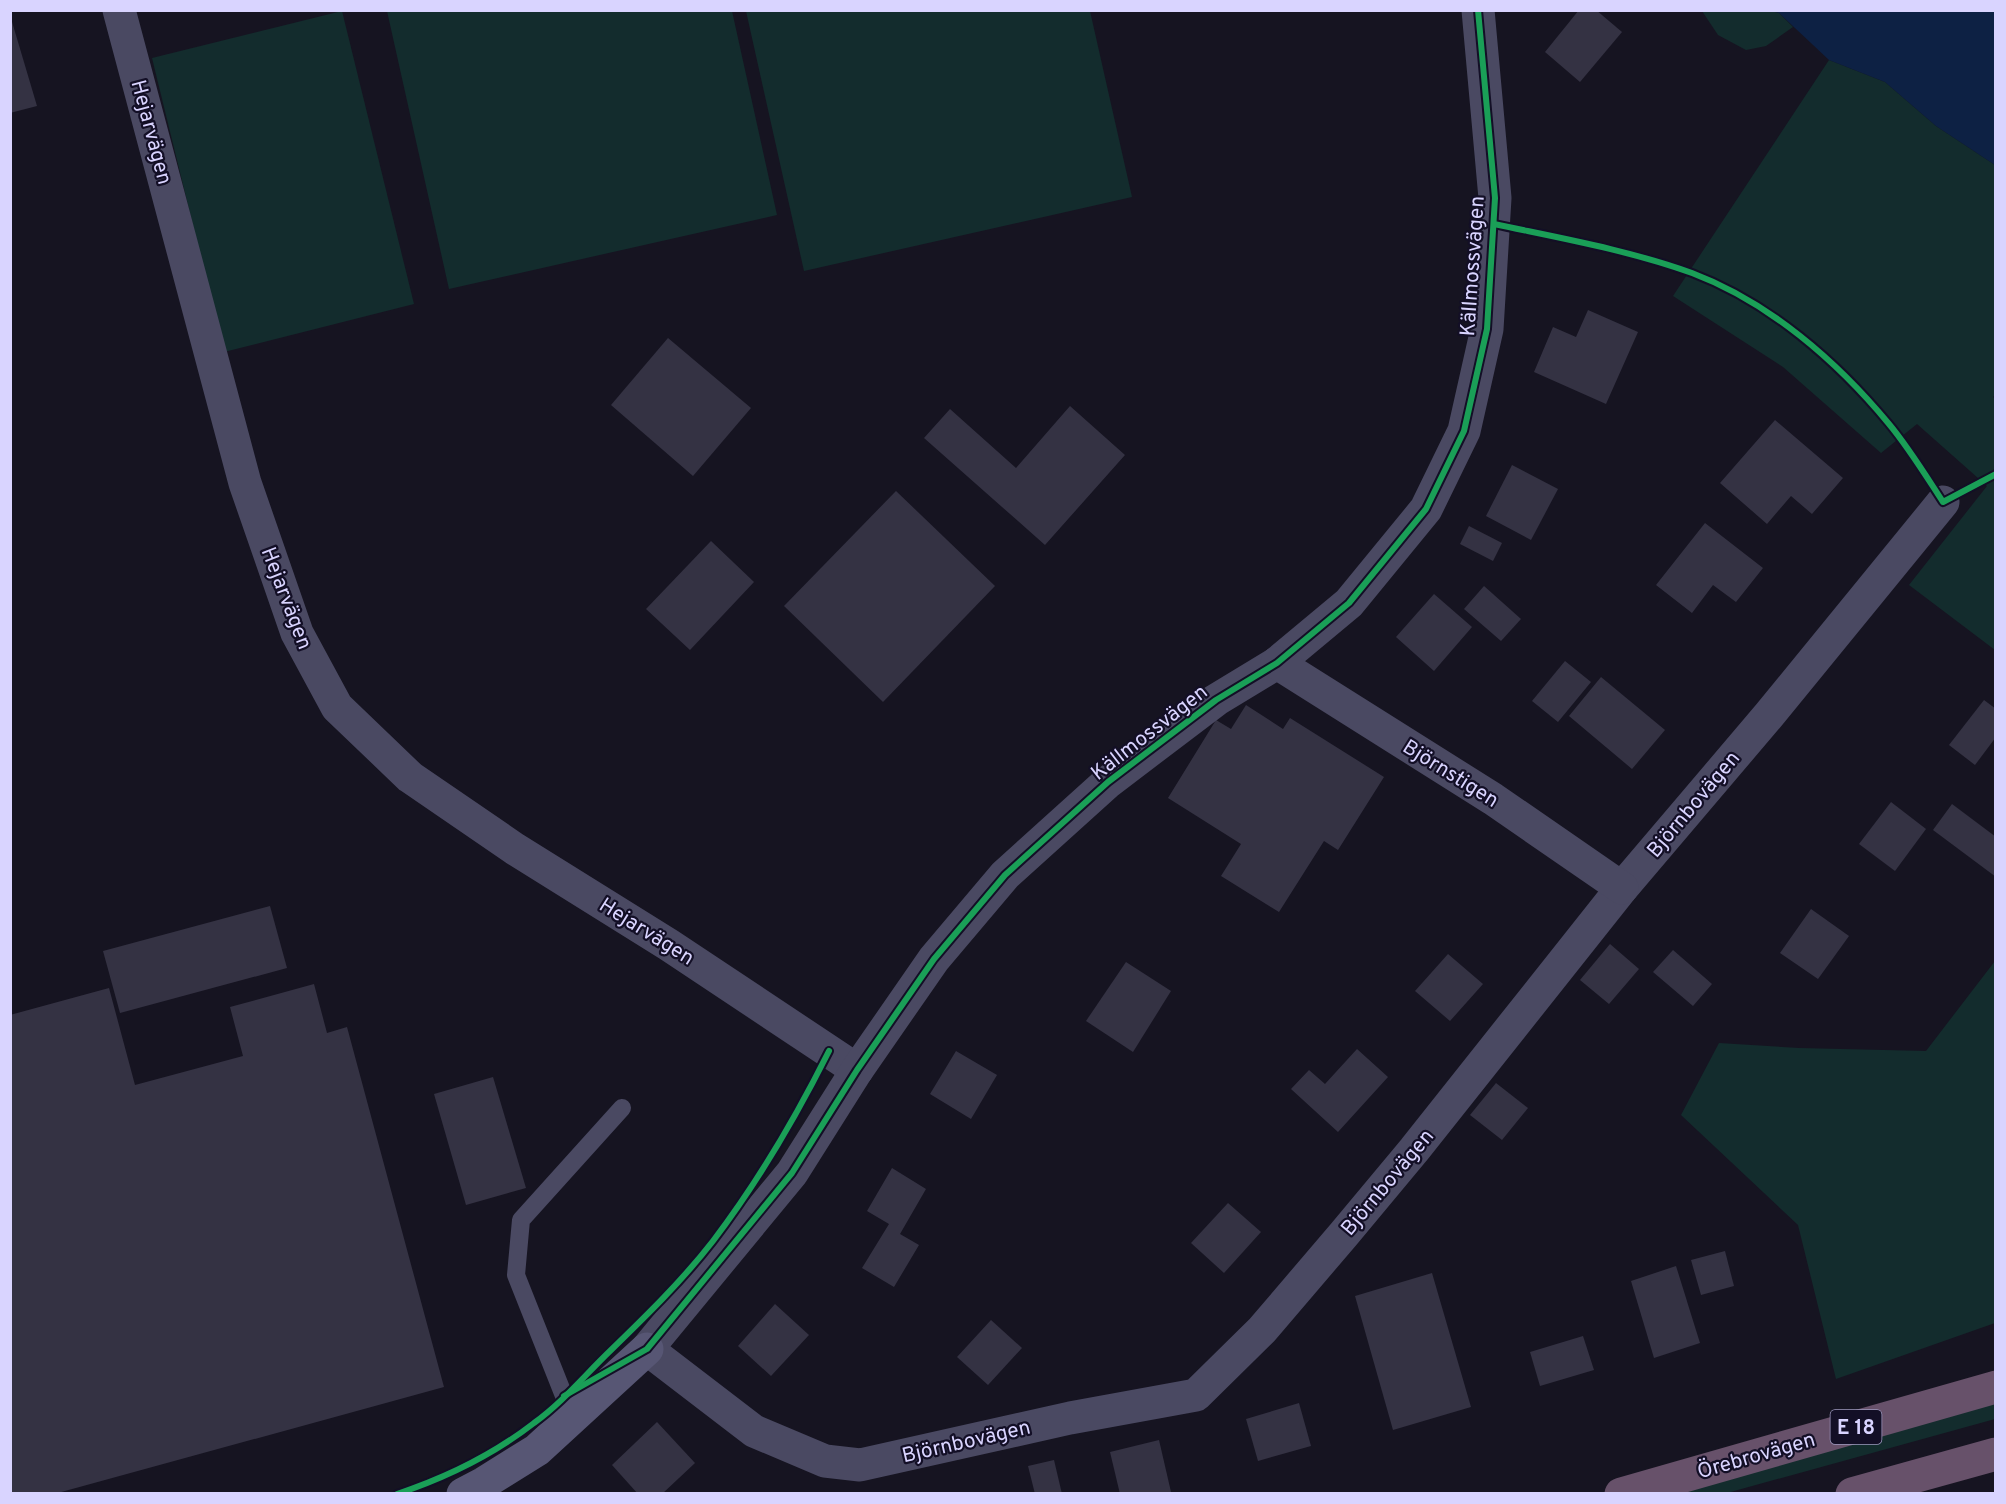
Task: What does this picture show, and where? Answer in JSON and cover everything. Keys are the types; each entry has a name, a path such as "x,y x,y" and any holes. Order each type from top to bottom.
{"highway":[{"name":"Örebrovägen","path":"1621,1494 1995,1387"},
{"path":"1852,1494 1995,1454"}],"main road":[{"name":"Källmossvägen","path":"463,1494 537,1450 647,1349"}],"street":[{"name":"Hejarvägen","path":"119,10 245,483 297,633 337,706 410,777 515,849 669,945 857,1070"},
{"name":"Källmossvägen","path":"647,1349 792,1173 857,1070 934,959 1005,875 1108,782 1216,700 1277,663 1349,603 1426,509 1464,431 1487,329 1495,198 1478,10"},
{"name":"Björnbovägen","path":"647,1349 754,1431 825,1461 860,1465 1071,1418 1196,1395 1262,1330 1344,1234 1414,1150 1622,888 1769,715 1944,502"},
{"name":"Björnstigen","path":"1277,663 1493,799 1622,888"}],"lane":[{"path":"579,1411 564,1396 516,1275 521,1220 622,1108"}],"green space":[{"path":"342,11 414,304 224,352 152,58"},
{"path":"387,11 732,11 777,215 449,289"},
{"path":"746,11 1090,11 1132,197 804,271"},
{"path":"1702,11 1772,11 1779,13 1793,27 1766,46 1746,50 1718,35"},
{"path":"1829,60 1885,82 1936,126 1995,165 1996,394 1993,397 1996,399 1995,650 1909,585 1987,486 1917,424 1881,453 1783,367 1673,296"},
{"path":"1995,961 1995,1323 1836,1379 1798,1225 1681,1115 1719,1043 1799,1048 1926,1051"},
{"path":"1995,1401 1995,1419 1727,1493 1664,1494"}],"water":[{"path":"1772,11 1995,11 1995,165 1936,126 1885,82 1829,60 1779,13"}],"building":[{"path":"1579,10 1596,10 1622,32 1580,82 1545,52"},
{"path":"10,15 37,106 10,113"},
{"path":"1588,310 1638,332 1606,404 1534,372 1553,327 1576,337"},
{"path":"668,338 751,408 693,476 611,405"},
{"path":"1070,406 1125,455 1045,545 924,438 950,409 1016,468"},
{"path":"1775,420 1843,478 1812,514 1791,496 1767,524 1720,483"},
{"path":"1512,465 1558,489 1531,540 1486,516"},
{"path":"896,491 995,586 883,702 784,606"},
{"path":"1705,523 1763,568 1736,602 1713,585 1692,613 1656,585"},
{"path":"1469,526 1502,543 1493,561 1460,544"},
{"path":"711,541 754,582 690,650 646,609"},
{"path":"1484,586 1521,619 1501,641 1464,609"},
{"path":"1434,594 1472,627 1434,671 1396,637"},
{"path":"1565,661 1591,682 1558,722 1532,701"},
{"path":"1601,677 1665,730 1632,769 1569,716"},
{"path":"1984,700 1996,709 1996,737 1975,765 1949,745"},
{"path":"1246,705 1283,729 1290,718 1384,777 1338,850 1324,841 1279,912 1221,876 1241,844 1168,798 1216,720 1231,729"},
{"path":"1891,802 1926,829 1895,871 1859,844"},
{"path":"1952,804 1996,837 1996,877 1933,830"},
{"path":"270,906 287,968 120,1013 103,951"},
{"path":"1811,909 1849,936 1818,979 1780,953"},
{"path":"1610,944 1639,969 1609,1004 1580,980"},
{"path":"1673,950 1712,984 1693,1006 1653,972"},
{"path":"1448,954 1483,984 1450,1021 1415,991"},
{"path":"1126,962 1171,991 1133,1052 1086,1021"},
{"path":"314,984 327,1033 347,1027 444,1387 54,1494 10,1494 10,1015 109,988 135,1085 243,1056 230,1007"},
{"path":"1357,1049 1388,1077 1338,1132 1291,1089 1309,1070 1325,1084"},
{"path":"956,1051 997,1075 971,1119 930,1094"},
{"path":"493,1077 526,1188 466,1205 434,1094"},
{"path":"1496,1083 1528,1108 1502,1140 1470,1115"},
{"path":"892,1168 926,1189 900,1234 919,1245 894,1287 862,1268 889,1224 867,1211"},
{"path":"1228,1203 1261,1232 1224,1273 1191,1243"},
{"path":"1725,1251 1734,1286 1701,1295 1691,1260"},
{"path":"1676,1266 1700,1343 1654,1358 1631,1281"},
{"path":"1432,1273 1471,1407 1393,1430 1355,1296"},
{"path":"775,1304 809,1335 771,1376 738,1346"},
{"path":"991,1320 1022,1348 988,1385 957,1357"},
{"path":"1583,1336 1594,1370 1540,1386 1530,1352"},
{"path":"1299,1403 1311,1446 1258,1461 1246,1419"},
{"path":"657,1422 695,1463 662,1494 638,1494 612,1465"},
{"path":"1159,1440 1171,1492 1120,1494 1110,1452"},
{"path":"1054,1460 1062,1494 1035,1494 1028,1466"}],"cycle path":[{"path":"564,1396 647,1349 792,1173 857,1070 934,959 1005,875 1108,782 1216,700 1277,663 1349,603 1426,509 1464,431 1487,329 1495,198 1478,10"},
{"path":"1494,224 1594,245 1668,265 1720,285 1748,300 1800,336 1847,378 1896,433 1943,502 1996,474"},
{"path":"397,1494 433,1481 469,1464 519,1434 564,1398 650,1311 701,1256 730,1219 790,1125 829,1051"}]}
